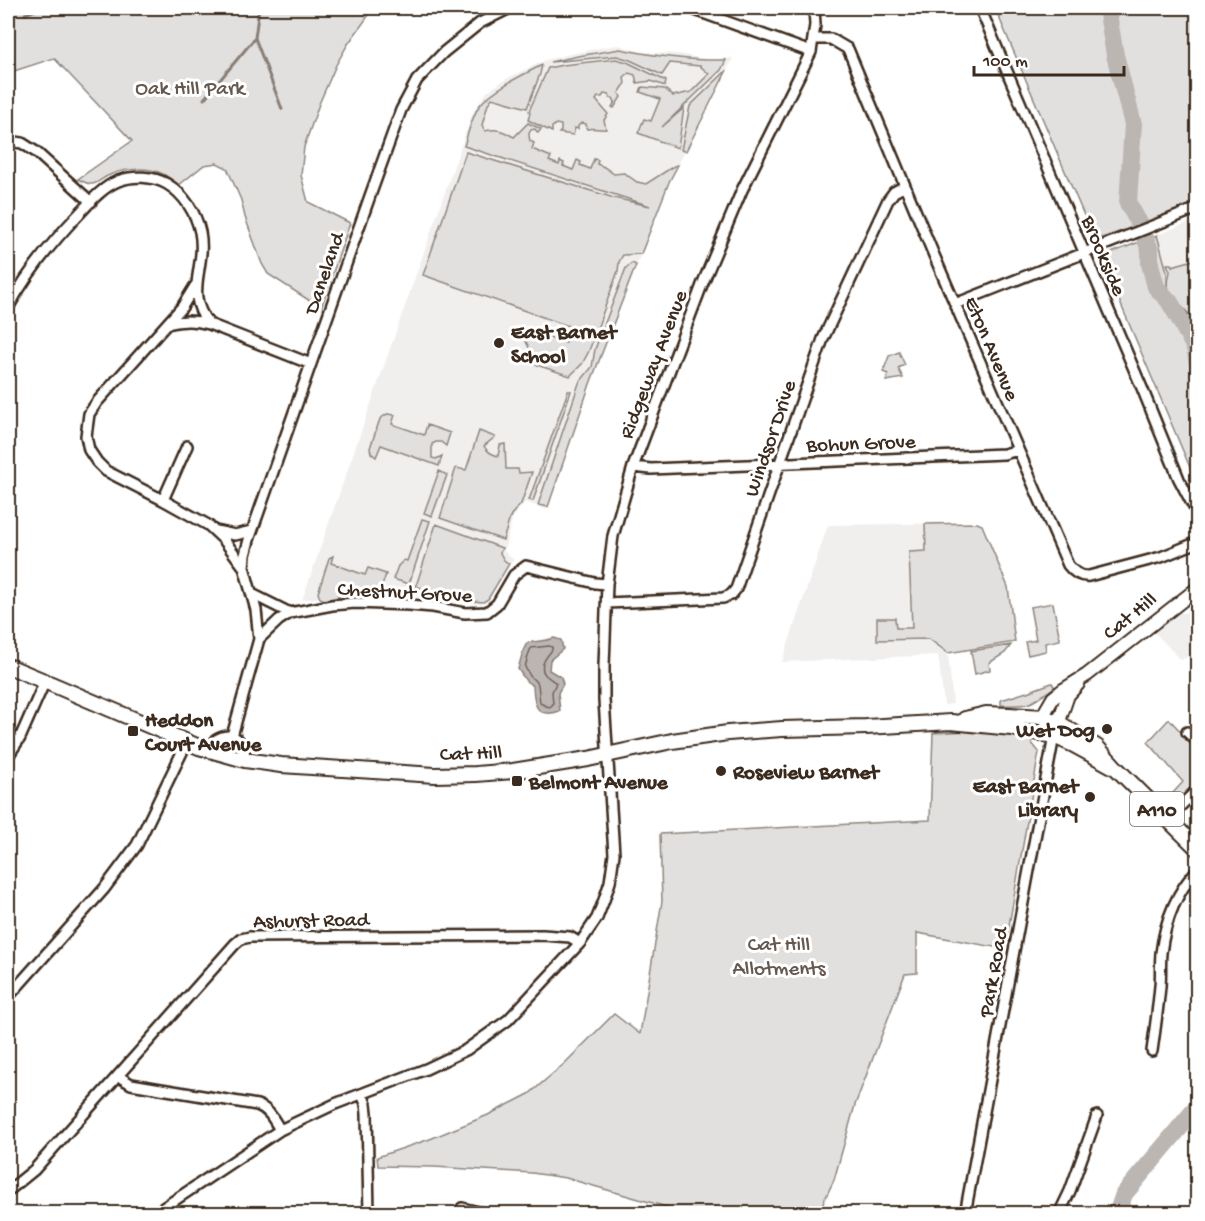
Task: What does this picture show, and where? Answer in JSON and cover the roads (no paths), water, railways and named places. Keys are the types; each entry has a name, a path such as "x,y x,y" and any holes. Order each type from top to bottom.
{"main road":[{"name":"Cat Hill","path":"1044,717 1053,698 1087,675 1197,588"},
{"name":"Cat Hill","path":"8,666 187,742 245,760 281,765 435,775 513,771 608,755 672,741 745,731 951,722 1012,728 1056,729"},
{"name":"Cat Hill","path":"1056,729 1068,695 1087,675"},
{"name":"Cat Hill","path":"951,722 986,714 1044,717 1056,729"},
{"name":"A110","path":"1056,729 1116,768 1197,849"}],"street":[{"name":"Daneland","path":"232,736 259,639 256,610 244,567 245,555 310,364 401,110 417,80 444,52 480,23 510,8"},
{"path":"689,8 811,52"},
{"name":"Ridgeway Avenue","path":"608,755 604,666 607,584 613,536 633,467 702,285 742,190 811,52 815,25 814,8"},
{"name":"Brookside","path":"980,8 1179,479 1197,515"},
{"name":"Eton Avenue","path":"813,39 831,39 848,49 955,304 1072,571 1089,576 1156,559 1197,542"},
{"path":"8,141 22,143 36,152 91,201"},
{"path":"8,308 41,257 91,201 118,181 130,178 155,179 174,188 185,200 190,206 200,232 202,250 196,284 196,299 202,316 209,324"},
{"name":"Windsor Drive","path":"607,603 723,598 731,595 736,589 823,339 888,200 894,192 905,186"},
{"path":"955,304 1197,207"},
{"path":"196,284 182,307 97,402 89,414 86,436 89,450 106,471 198,519 215,531 244,567"},
{"path":"167,324 185,320 201,321 310,364"},
{"path":"163,500 187,446"},
{"name":"Bohun Grove","path":"633,467 651,469 780,464 1004,454 1018,450"},
{"path":"215,531 235,535 252,531"},
{"name":"Chestnut Grove","path":"259,639 279,620 290,614 332,605 356,603 433,607 465,613 487,612 497,604 514,575 526,566 607,584"},
{"path":"252,594 290,614"},
{"path":"8,756 20,738 45,681"},
{"name":"Park Road","path":"968,1213 1056,729"},
{"path":"1187,732 1197,742"},
{"path":"211,751 216,740 232,736 243,745 245,760"},
{"path":"8,997 104,889 137,845 187,742"},
{"path":"154,1214 280,1130 335,1104 426,1069 466,1050 508,1020 580,943 597,918 604,900 614,854 608,755"},
{"path":"1167,819 1197,789"},
{"path":"1152,1051 1166,926 1182,887 1197,869"},
{"name":"Ashurst Road","path":"8,1191 34,1170 241,939 250,937 543,935 570,937 580,943"},
{"path":"118,1076 130,1084 263,1107 280,1130"},
{"path":"362,1094 367,1113 369,1214"},
{"path":"1059,1214 1070,1191 1097,1116"},
{"path":"461,1214 462,1208 487,1214"}],"water":[{"path":"554,638 561,640 563,649 550,660 549,670 561,677 563,684 558,693 560,711 546,713 538,709 533,686 526,681 518,669 527,643"}],"waterway":[{"path":"25,14 41,8"},
{"path":"259,8 255,38 282,109"},
{"path":"1107,8 1115,55 1133,124 1128,203 1150,250 1150,264 1156,287 1169,301 1178,316 1195,348 1198,363"},
{"path":"204,99 255,38"},
{"path":"1190,339 1198,337"},
{"path":"1117,1214 1124,1194 1198,1106"}],"place":[{"name":"East Barnet School","path":"499,343"},
{"name":"Wet Dog","path":"1107,729"},
{"name":"Heddon Court Avenue","path":"133,731"},
{"name":"Roseview Barnet","path":"721,771"},
{"name":"Belmont Avenue","path":"517,781"},
{"name":"East Barnet Library","path":"1090,797"}],"park label":[{"name":"Oak Hill Park","path":"190,87"},
{"name":"Cat Hill Allotments","path":"779,955"}]}
